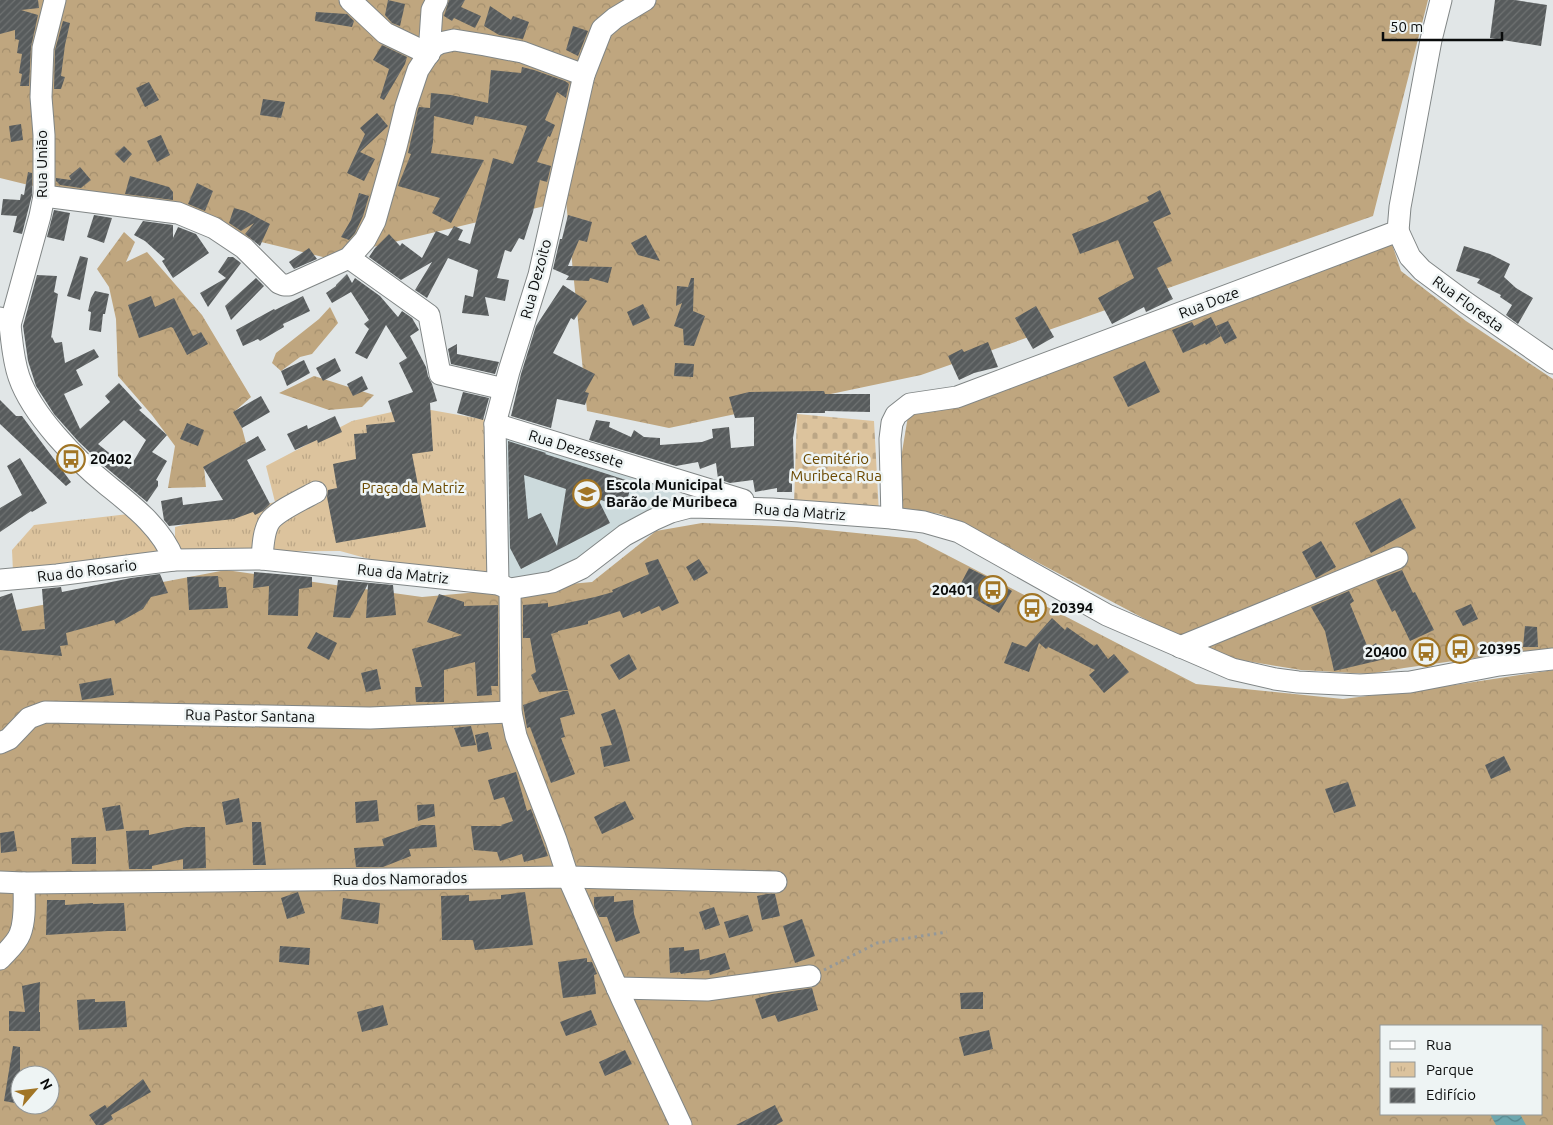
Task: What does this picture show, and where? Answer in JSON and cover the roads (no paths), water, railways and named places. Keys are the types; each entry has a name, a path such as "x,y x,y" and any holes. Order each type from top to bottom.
{"street":[{"name":"Rua União","path":"5,321 40,216 44,196 41,97 43,48 55,0"},
{"path":"350,0 385,33 429,54"},
{"path":"429,54 432,10 437,0"},
{"name":"Rua Dezoito","path":"504,587 495,424 539,274 584,75 602,29 615,18 645,0"},
{"path":"1398,231 1403,187 1441,0"},
{"path":"44,196 178,213 214,228 244,248 270,275 284,285 295,283 350,258 365,240 375,221 406,106 418,70 433,47 440,43 454,40 522,52 584,75"},
{"name":"Rua Floresta","path":"1398,231 1410,257 1422,270 1464,302 1553,363"},
{"name":"Rua Doze","path":"892,518 890,439 892,423 896,415 910,404 958,397 1398,231"},
{"path":"350,258 429,315 440,374 504,389"},
{"path":"5,321 19,379 32,403 60,441 101,480 142,514 159,534 174,560"},
{"name":"Rua Dezessete","path":"495,424 772,509"},
{"path":"262,559 264,536 270,521 287,508 316,492"},
{"name":"Rua da Matriz","path":"174,560 262,559 504,587 552,582 582,568 625,535 671,512 690,507 772,509 892,518 924,522 959,532 1107,615 1232,669 1275,678 1298,682 1360,685 1410,682 1500,665 1553,659"},
{"path":"1180,647 1397,558"},
{"name":"Rua do Rosario","path":"0,580 57,575 174,560"},
{"path":"504,587 511,712 516,736 556,840 568,878 681,1125"},
{"name":"Rua Pastor Santana","path":"0,743 9,738 29,718 45,712 370,718 511,712"},
{"name":"Rua dos Namorados","path":"0,882 568,878 776,882"},
{"path":"0,959 14,945 20,934 23,920 24,883"},
{"path":"617,988 707,990 810,976"}],"water":[{"path":"1491,1115 1521,1115 1526,1125 1496,1125"}],"place":[{"name":"20402","path":"71,459"},
{"name":"Escola Municipal Barão de Muribeca","path":"587,494"},
{"name":"20401","path":"993,590"},
{"name":"20394","path":"1032,608"},
{"name":"20395","path":"1460,649"},
{"name":"20400","path":"1426,652"}],"park label":[{"name":"Cemitério Muribeca Rua","path":"836,468"},
{"name":"Praça da Matriz","path":"413,488"}]}
